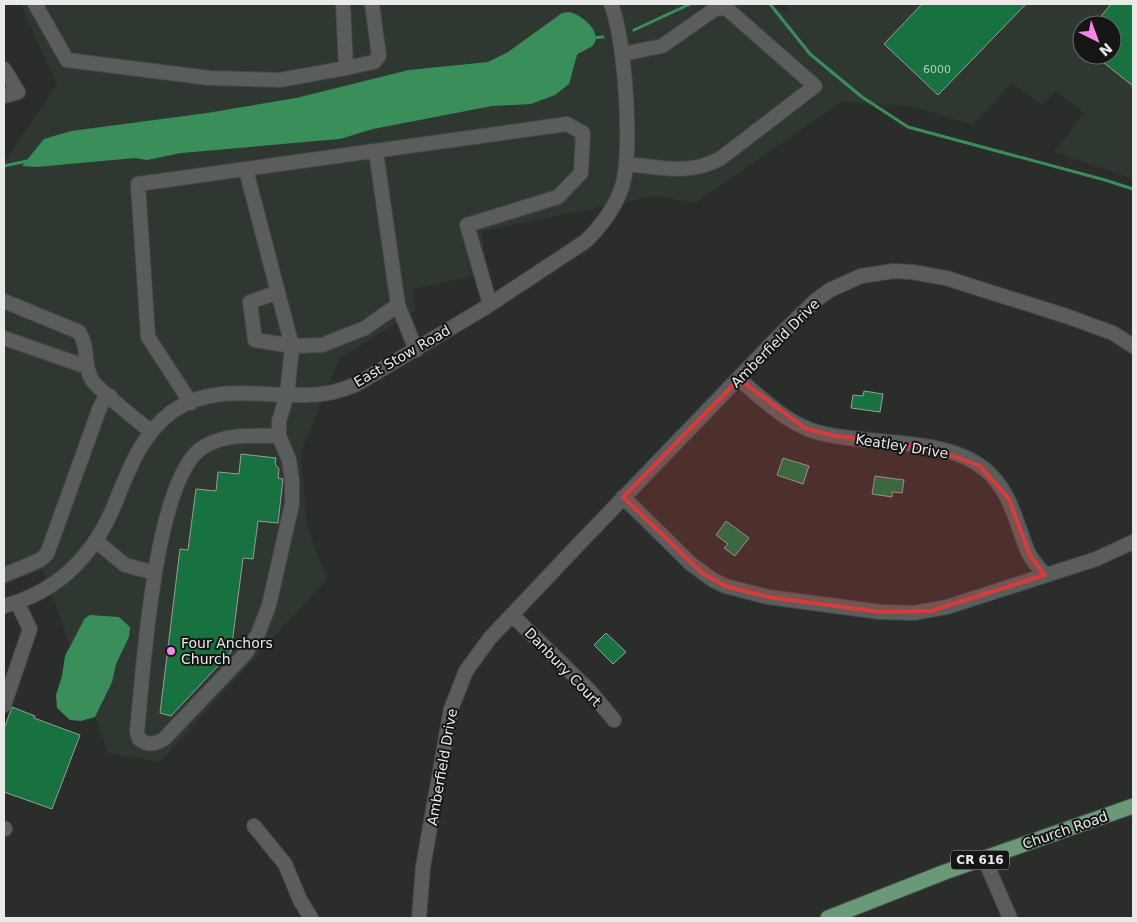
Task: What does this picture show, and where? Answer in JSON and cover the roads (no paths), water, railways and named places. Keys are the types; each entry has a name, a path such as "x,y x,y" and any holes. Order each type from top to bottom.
{"main road":[{"name":"Church Road","path":"828,918 984,858 1133,806"}],"street":[{"path":"35,4 67,60 209,78 280,80 374,62 379,56 372,4"},
{"path":"343,4 346,68"},
{"name":"East Stow Road","path":"10,604 55,584 85,557 96,541 137,452 151,432 174,410 208,396 226,394 321,394 340,391 375,375 490,304 573,251 598,229 616,202 622,186 626,164 622,54 617,20 611,4"},
{"path":"622,54 662,46 715,9 726,8 815,86 744,138 721,158 706,167 689,170 626,164"},
{"path":"4,69 18,92 4,96"},
{"path":"191,402 148,337 138,184 567,124 582,133 581,173 558,197 467,224 490,304"},
{"path":"376,152 398,305 416,350"},
{"path":"246,170 292,346 287,395 279,421 279,436 289,460 292,481 292,504 277,574 258,634 245,654 164,739 156,743 146,744 139,739 136,732 158,549 170,501 190,461 203,446 228,437 279,436"},
{"name":"Amberfield Drive","path":"419,918 423,867 451,708 466,671 490,638 624,497 803,312 830,290 860,276 894,271 946,278 1097,326 1133,346"},
{"path":"278,292 250,302 256,340 292,346 322,345 365,328 398,305"},
{"path":"4,301 79,332 86,342 87,367 93,382 151,432"},
{"path":"4,338 87,367"},
{"name":"Keatley Drive","path":"739,379 793,423 805,428 831,435 933,448 959,455 980,466 996,480 1009,499 1030,555 1045,575"},
{"path":"4,575 40,560 47,554 100,407 110,396"},
{"path":"624,497 662,538 702,573 725,586 753,595 855,609 914,613 947,607 980,598 1112,553 1133,542"},
{"path":"96,541 125,565 155,573"},
{"path":"4,705 30,629 10,604"},
{"name":"Danbury Court","path":"512,615 590,691 614,720"},
{"path":"254,826 285,864 300,900 311,918"},
{"path":"984,858 1010,918"}],"waterway":[{"path":"634,30 690,4"},
{"path":"770,4 810,54 862,97 908,127 1133,189"},
{"path":"591,38 603,37"},
{"path":"4,166 27,161"}],"place":[{"name":"Four Anchors Church","path":"171,651"}]}
